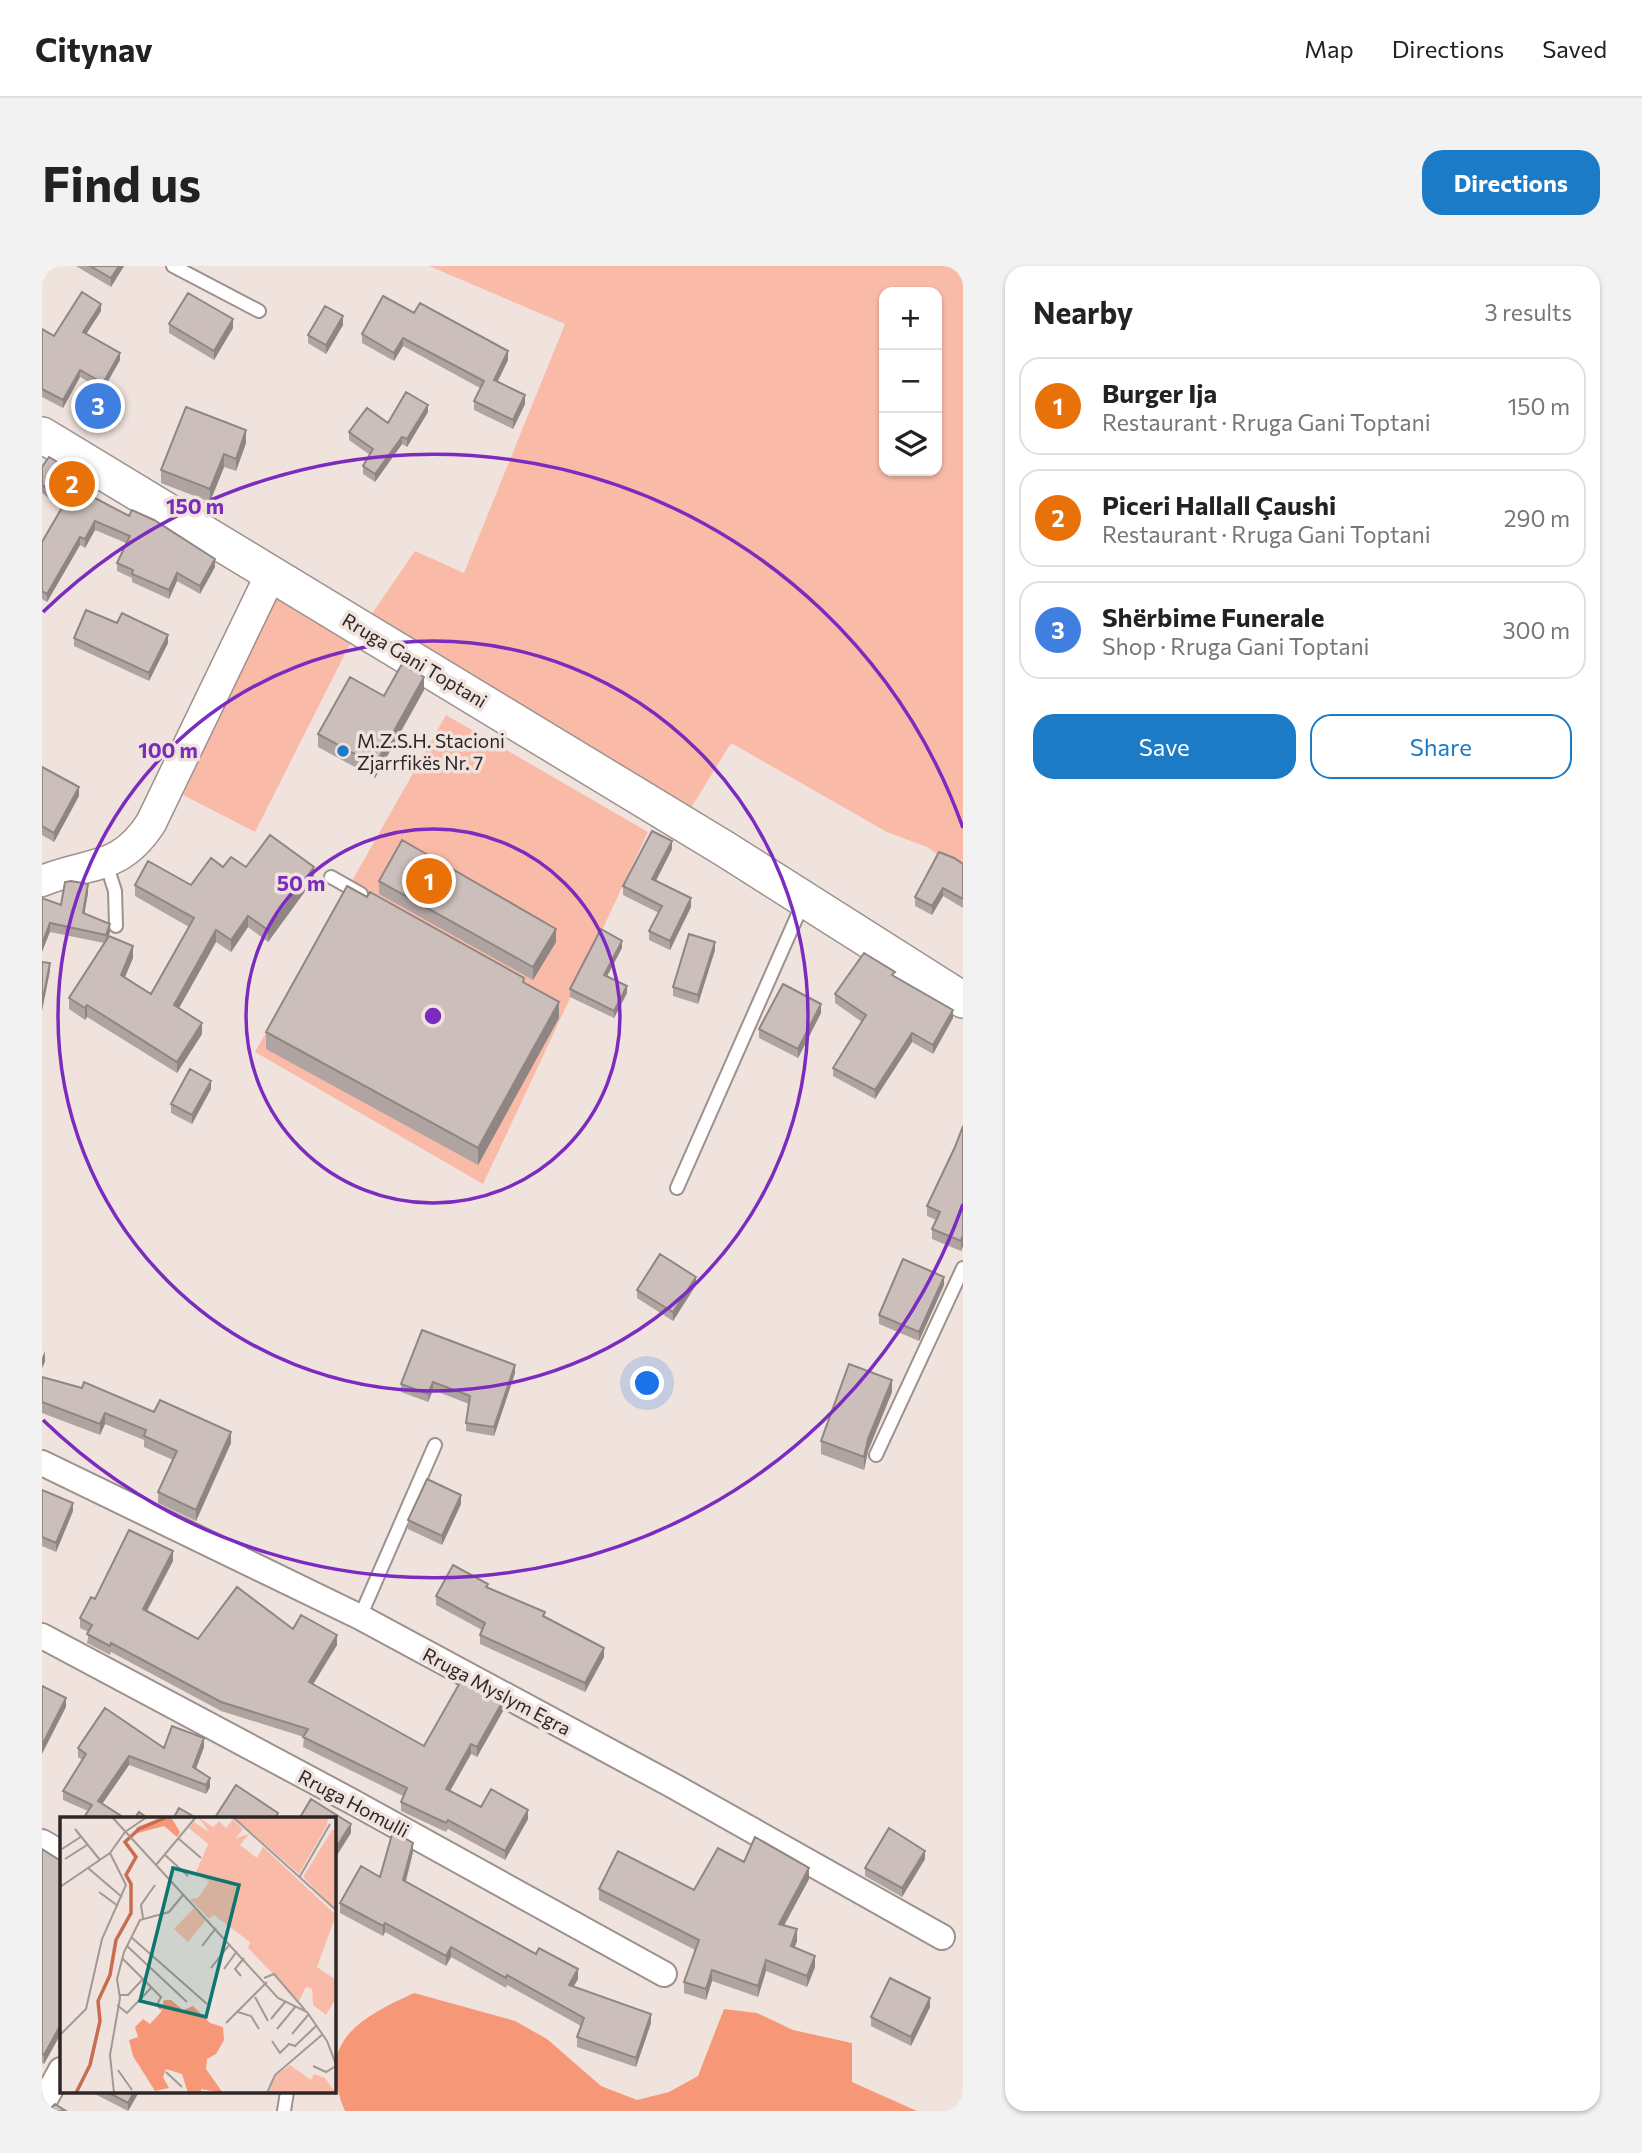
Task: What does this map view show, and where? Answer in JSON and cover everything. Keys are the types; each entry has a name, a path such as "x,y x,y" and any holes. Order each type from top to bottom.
{"main road":[{"name":"Rruga Gani Toptani","path":"42,435 714,842 963,1000"}],"street":[{"path":"42,881 106,863 137,845 151,822 271,575"},
{"name":"Rruga Myslym Egra","path":"42,1463 360,1617 670,1784 942,1937"},
{"name":"Rruga Homulli","path":"42,1636 341,1795 664,1974"},
{"path":"42,1842 60,1852"},
{"path":"42,2105 60,2072"}],"lane":[{"path":"173,266 259,311"},
{"path":"106,863 113,877 116,926"},
{"path":"331,877 368,898"},
{"path":"677,1188 804,901"},
{"path":"876,1455 963,1268"},
{"path":"360,1617 435,1445"}],"shaded area":[{"path":"429,266 963,266 963,873 927,847 887,832 731,743 686,816 369,618 415,551 464,573 565,324"},
{"path":"275,597 351,642 255,832 183,795"},
{"path":"446,715 648,832 483,1184 255,1052"},
{"path":"414,1993 515,2021 547,2039 601,2086 637,2100 669,2092 698,2076 724,2009 757,2013 793,2030 852,2043 852,2082 917,2111 345,2111 336,2077 339,2050 347,2036 360,2024"}],"building":[{"path":"90,266 119,266 111,278"},
{"path":"82,292 101,304 83,332 120,353 103,383 80,370 63,400 42,389 42,329 54,336"},
{"path":"188,293 233,319 214,351 169,324"},
{"path":"383,296 414,313 420,303 508,351 494,380 525,395 513,420 474,401 484,381 403,338 394,353 362,334"},
{"path":"325,306 343,316 326,345 308,335"},
{"path":"406,392 428,405 407,439 402,437 375,474 363,466 373,449 349,432 367,408 388,423"},
{"path":"186,407 246,430 236,459 224,454 210,489 161,470"},
{"path":"49,457 79,475 64,500 42,485 42,467"},
{"path":"74,487 129,516 132,510 154,520 215,559 200,586 177,573 169,590 132,574 133,570 117,563 130,536 95,521 85,539 80,537 47,594 42,591 42,542"},
{"path":"86,610 117,623 122,613 168,635 149,673 74,638"},
{"path":"402,664 424,677 375,765 318,734 350,677 384,696"},
{"path":"42,767 79,787 54,833 42,826"},
{"path":"652,831 672,841 652,879 691,898 670,941 649,931 662,906 623,886"},
{"path":"270,835 314,867 268,930 248,916 231,940 216,930 174,1005 202,1023 177,1062 87,1005 85,1008 69,998 109,936 133,946 121,975 151,994 194,918 135,885 148,861 191,885 211,858 223,867 231,857 246,867"},
{"path":"402,840 556,929 533,967 379,881"},
{"path":"939,852 963,864 963,899 943,888 932,906 915,897"},
{"path":"65,882 88,884 83,913 110,924 106,935 50,923 42,944 42,898 61,905"},
{"path":"347,886 367,897 370,892 524,978 523,982 559,1002 478,1148 266,1032"},
{"path":"601,929 622,941 604,975 627,986 614,1011 570,989"},
{"path":"689,934 715,942 698,995 673,987"},
{"path":"864,953 895,972 892,975 953,1010 933,1045 912,1033 875,1090 833,1068 866,1015 835,994"},
{"path":"42,962 50,963 42,1003"},
{"path":"783,984 821,1004 798,1049 759,1029"},
{"path":"190,1069 211,1081 192,1115 171,1104"},
{"path":"963,1126 961,1241 932,1229 940,1212 927,1206"},
{"path":"660,1254 696,1277 673,1312 637,1290"},
{"path":"903,1259 944,1277 919,1332 879,1315"},
{"path":"422,1330 515,1365 494,1427 466,1423 470,1396 433,1382 428,1394 401,1384"},
{"path":"849,1364 892,1380 868,1439 864,1457 821,1441"},
{"path":"42,1377 82,1388 84,1382 154,1412 160,1400 231,1432 196,1510 158,1492 177,1451 144,1436 146,1430 105,1413 100,1424 42,1402"},
{"path":"427,1479 461,1495 442,1536 408,1520"},
{"path":"42,1490 73,1503 56,1543 42,1537"},
{"path":"129,1530 173,1551 143,1609 198,1639 237,1587 293,1629 301,1615 337,1635 309,1682 424,1746 462,1679 503,1701 477,1747 471,1744 446,1789 481,1807 491,1789 528,1810 505,1851 448,1820 446,1823 401,1802 407,1788 303,1737 308,1729 221,1702 111,1643 110,1646 87,1634 92,1625 80,1618 91,1597 95,1599"},
{"path":"453,1565 488,1584 486,1587 545,1612 543,1616 604,1648 585,1683 480,1635 485,1623 436,1596"},
{"path":"42,1686 66,1698 42,1745"},
{"path":"105,1708 164,1748 172,1726 204,1738 193,1767 210,1778 206,1785 129,1756 98,1801 123,1817 84,1817 92,1805 63,1791 86,1754 78,1748"},
{"path":"236,1785 278,1813 276,1817 215,1817"},
{"path":"311,1799 351,1824 336,1848 336,1817 300,1817"},
{"path":"179,1808 195,1817 174,1817"},
{"path":"889,1828 925,1851 902,1888 865,1868"},
{"path":"393,1831 413,1843 403,1880 536,1954 539,1948 578,1969 569,1985 651,2014 636,2058 577,2037 584,2018 507,1975 506,1978 451,1947 446,1956 385,1923 383,1926 340,1903 361,1866 380,1877"},
{"path":"755,1837 809,1868 779,1924 797,1929 791,1946 815,1956 807,1976 766,1960 758,1986 712,1970 706,1989 684,1982 699,1940 599,1889 618,1851 694,1890 718,1848 744,1862"},
{"path":"42,1849 60,1860 60,2026 44,2055"},
{"path":"890,1978 930,1998 911,2037 871,2017"},
{"path":"111,2094 133,2094 128,2103"},
{"path":"55,2104 66,2111 51,2111"}],"place":[{"name":"Shërbime Funerale","path":"98,406"},
{"name":"Piceri Hallall Çaushi","path":"72,484"},
{"name":"M.Z.S.H. Stacioni Zjarrfikës Nr. 7","path":"343,751"},
{"name":"Burger Ija","path":"429,881"}]}
